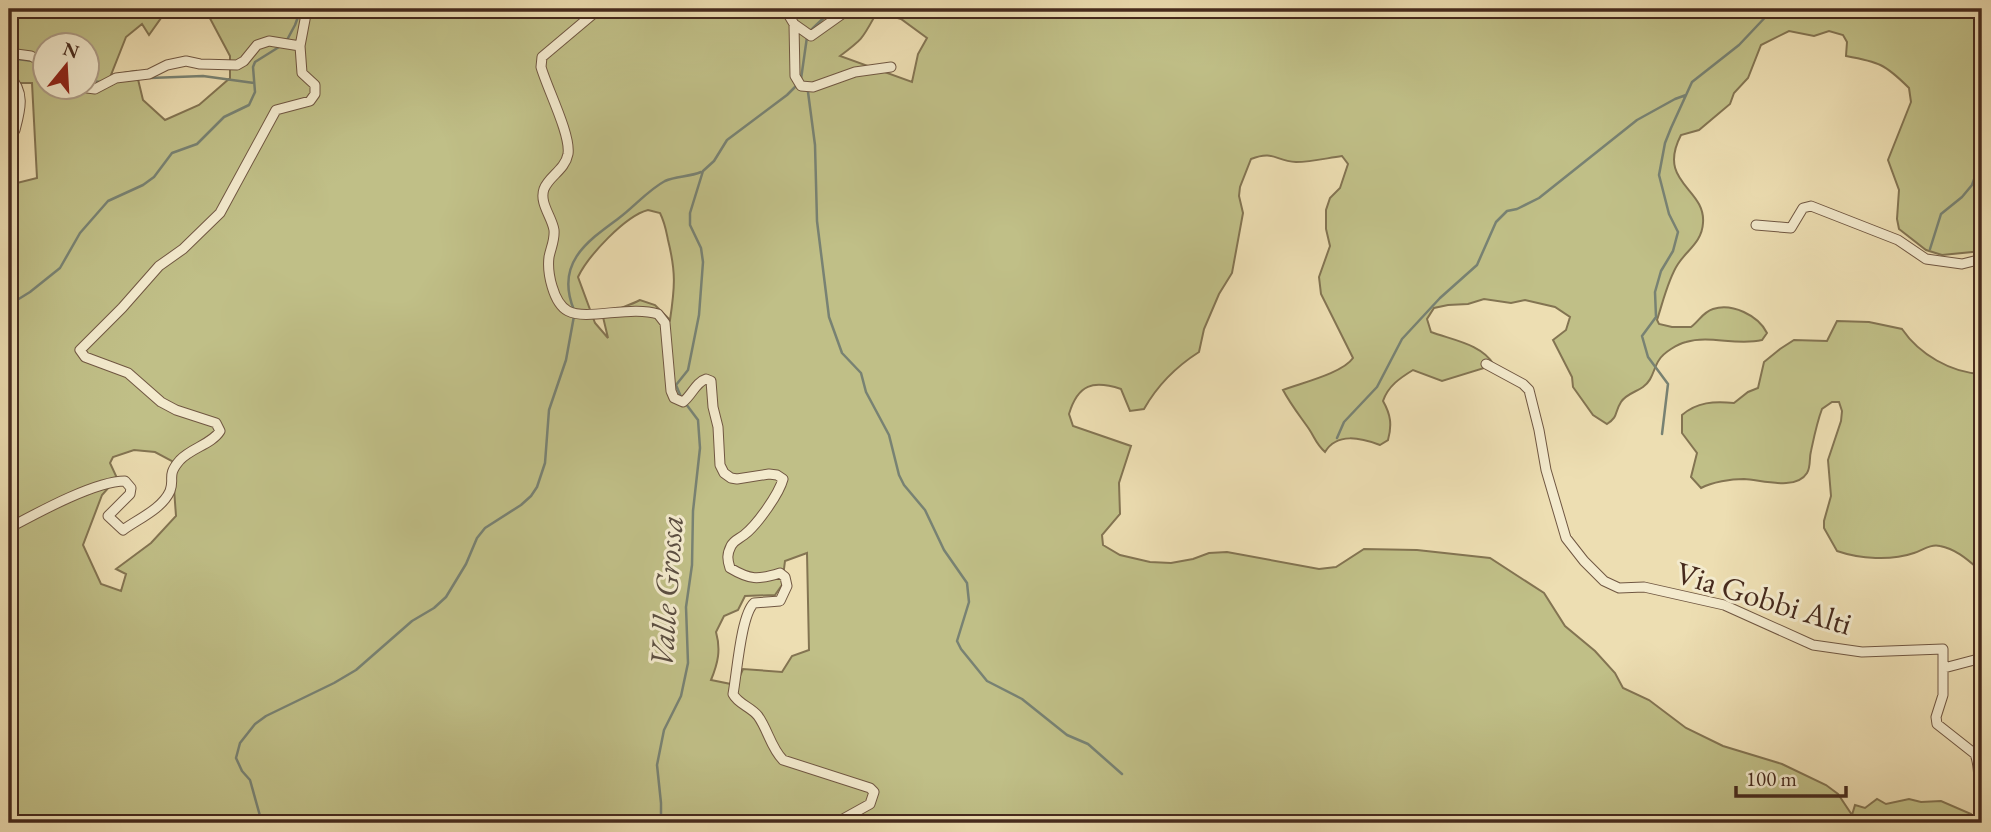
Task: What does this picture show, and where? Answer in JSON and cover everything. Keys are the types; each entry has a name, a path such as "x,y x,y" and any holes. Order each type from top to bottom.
{"street":[{"path":"9,528 61,502 115,481 125,481 131,488 130,494 108,516 123,530 160,504 170,491 170,476 182,457 216,438 220,431 216,423 176,411 161,402 128,373 85,358 80,350 159,266 183,249 220,213 276,110 310,101 315,94 315,85 302,73 300,46 307,9"},
{"path":"599,9 542,57 541,67 566,135 568,153 563,166 544,188 542,198 553,226 554,240 549,272 562,307 570,312 586,314 630,310 658,314 665,323 671,391 674,398 683,401 700,381 711,381 720,465 724,473 737,479 769,474 783,479 778,492 752,526 744,536 733,542 727,557 730,568 738,572 758,579 780,573 785,577 787,586 780,601 754,603 749,607 733,694 756,713 777,754 783,760 870,788 874,793 870,804 830,823"},
{"path":"785,9 794,24 811,36 849,9"},
{"path":"794,24 795,76 801,86 813,87 855,72 891,67"},
{"path":"102,85 116,78 149,74 167,65 186,61 237,65 244,61 257,45 269,41 300,46"},
{"path":"9,53 32,57"},
{"path":"9,76 20,90 20,110 15,131"},
{"path":"1756,225 1791,228 1803,208 1811,206 1898,240 1926,259 1962,264 1982,259"},
{"name":"Via Gobbi Alti","path":"1486,364 1529,390 1546,470 1566,538 1604,581 1619,588 1644,587 1724,604 1813,645 1862,652 1940,648 1944,652 1944,668"},
{"path":"1982,658 1944,668 1943,695 1936,717 1937,724 1944,732 1972,750 1978,758 1978,785 1982,802"}],"shaded area":[{"path":"9,9 158,9 161,18 149,35 142,24 126,37 111,75 136,71 143,100 165,120 199,105 230,78 230,56 205,9 1982,9 1982,251 1942,255 1926,250 1899,229 1899,190 1888,160 1911,102 1909,88 1881,65 1846,56 1847,42 1843,35 1829,31 1814,36 1789,31 1761,45 1748,78 1734,93 1730,104 1699,130 1681,135 1674,164 1678,175 1702,211 1703,223 1697,241 1671,277 1657,320 1659,324 1672,327 1691,327 1710,310 1728,308 1751,316 1767,333 1762,340 1753,342 1695,340 1675,346 1661,357 1646,384 1623,399 1615,416 1607,424 1593,415 1573,387 1572,377 1553,340 1566,330 1570,317 1555,307 1525,300 1511,303 1484,299 1434,308 1427,319 1431,332 1474,347 1494,365 1442,381 1413,370 1391,387 1383,401 1390,420 1388,440 1380,445 1350,438 1336,441 1325,452 1322,449 1283,390 1331,373 1353,358 1321,294 1319,277 1330,246 1326,210 1330,198 1340,188 1348,164 1342,156 1302,162 1270,156 1251,159 1240,187 1243,213 1232,273 1219,294 1204,329 1199,352 1168,377 1144,409 1130,411 1121,389 1095,385 1077,396 1069,414 1073,426 1131,446 1119,483 1120,514 1102,535 1103,545 1120,555 1150,562 1171,563 1209,553 1227,552 1319,569 1336,567 1364,549 1417,550 1490,558 1544,593 1565,626 1595,651 1615,673 1623,688 1649,700 1686,728 1723,746 1782,764 1826,785 1838,794 1852,815 1855,805 1865,808 1877,799 1886,804 1909,799 1921,802 1941,801 1971,814 1974,823 9,823 9,146 15,145 17,183 37,178 33,102 102,102 102,32 32,32 32,83 9,83","holes":["877,12 901,19 927,38 918,54 912,82 840,56 865,33","648,210 660,213 671,251 674,289 670,320 655,305 640,300 603,317 608,338 595,323 578,277 618,228","134,450 155,452 172,461 176,516 151,543 116,569 126,574 121,591 101,584 83,545 102,495 117,478 110,463 113,457","807,553 809,650 792,656 782,672 743,669 736,685 711,680 718,656 716,632 724,616 738,610 745,596 775,595 782,585 785,561"]},
{"path":"1837,321 1869,322 1902,329 1917,346 1937,360 1959,370 1982,374 1982,572 1958,553 1940,546 1905,556 1886,558 1856,556 1837,551 1824,528 1824,521 1831,496 1828,460 1841,421 1839,402 1832,402 1822,409 1813,440 1809,468 1802,478 1795,482 1744,479 1701,488 1691,477 1697,453 1682,433 1682,415 1706,403 1734,403 1758,388 1764,362 1780,349 1794,340 1827,341"}],"waterway":[{"path":"287,40 301,9"},
{"name":"Valle Grossa","path":"810,31 833,9"},
{"path":"1662,434 1668,384 1648,357 1642,336 1656,317 1655,292 1661,271 1673,251 1678,232 1669,214 1659,175 1665,143 1692,82 1739,45 1773,9"},
{"name":"Valle Grossa","path":"801,79 807,37"},
{"path":"9,305 60,268 80,233 108,201 143,185 154,177 172,153 197,144 224,117 249,105 255,92 255,62 279,47"},
{"path":"9,58 32,61"},
{"path":"150,78 203,76 254,83"},
{"path":"1930,249 1941,214 1972,185 1979,166 1976,139 1982,82"},
{"name":"Valle Grossa","path":"681,397 676,385 688,370 699,315 703,262 701,248 690,225 690,213 703,171 714,161 727,140 798,84"},
{"path":"808,92 815,145 817,221 829,317 842,353 861,373 866,392 889,435 904,485 925,510 944,550 967,583 969,602 957,641 987,681 1022,699 1067,735 1088,744 1122,774"},
{"path":"1337,438 1344,422 1377,387 1402,339 1440,298 1477,265 1496,222 1507,211 1539,198 1637,120 1686,95"},
{"path":"574,310 568,280 571,267 585,246 659,185 669,179 701,172"},
{"path":"262,823 250,780 236,758 240,743 255,724 266,716 356,670 412,621 434,608 446,597 485,528 531,496 545,463 549,410 566,360 574,316"},
{"name":"Valle Grossa","path":"657,823 661,816 657,765 664,730 681,696 688,663 686,607 692,565 693,511 700,448 698,420 686,404"}]}
